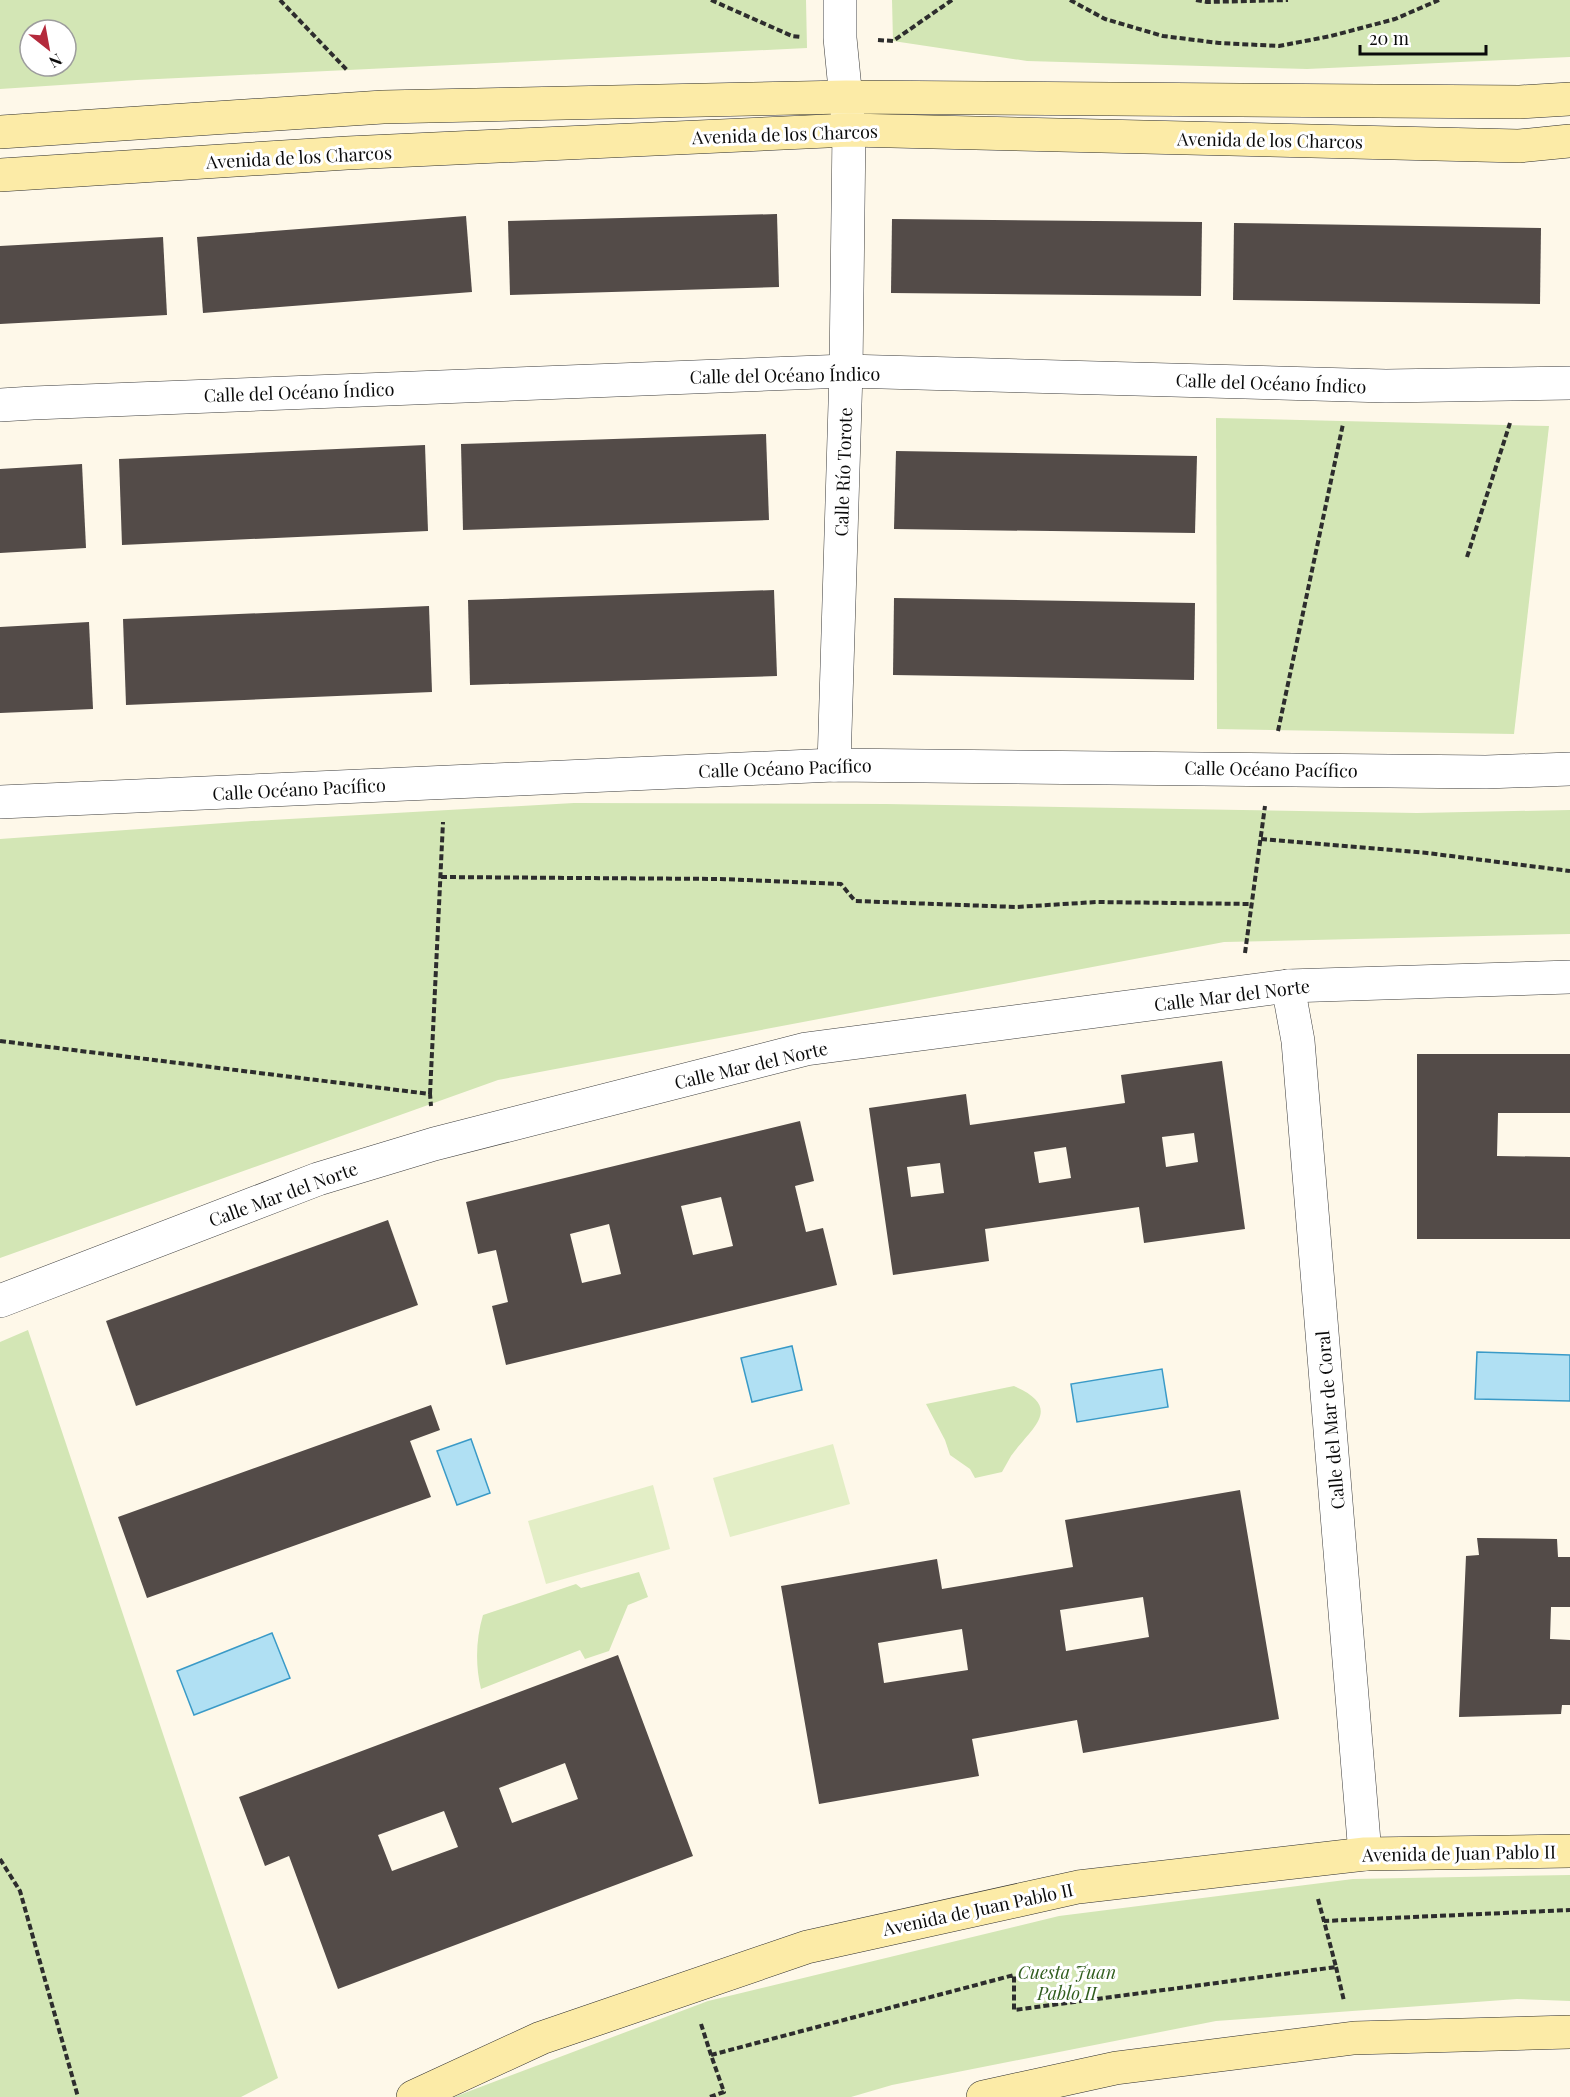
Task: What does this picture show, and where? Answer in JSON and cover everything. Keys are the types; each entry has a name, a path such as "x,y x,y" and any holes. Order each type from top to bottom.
{"street":[{"name":"Calle Río Torote","path":"834,765 846,371 849,130 840,38 840,0"},
{"name":"Avenida de los Charcos","path":"0,132 383,107 846,98 1509,102 1570,99"},
{"name":"Avenida de los Charcos","path":"0,175 347,153 849,130 1520,146 1570,141"},
{"name":"Calle del Océano Índico","path":"0,405 846,371 1351,386 1570,383"},
{"name":"Calle Océano Pacífico","path":"0,802 834,765 1486,772 1570,769"},
{"name":"Calle Mar del Norte","path":"0,1301 318,1179 434,1144 806,1049 1288,986 1570,976"},
{"name":"Calle del Mar de Coral","path":"1288,986 1298,1041 1365,1854"},
{"name":"Avenida de Juan Pablo II","path":"413,2097 541,2038 807,1947 1078,1887 1365,1854 1570,1851"},
{"path":"983,2097 1116,2068 1354,2038 1570,2032"}],"path":[{"path":"280,0 383,107"},
{"path":"1070,0 1105,18 1163,36 1219,43 1280,46 1331,36 1395,19 1439,0"},
{"path":"1196,0 1207,2 1288,0"},
{"path":"1467,557 1523,383"},
{"path":"1239,993 1270,769 1351,386"},
{"path":"434,1144 430,1094 445,783"},
{"path":"1261,839 1427,853 1570,871"},
{"path":"441,877 720,879 841,884 855,901 944,905 1016,907 1096,902 1252,904"},
{"path":"0,1041 430,1094"},
{"path":"0,1859 20,1891 78,2097"},
{"path":"711,2055 1014,1975 1014,2010 1336,1967 1324,1921 1570,1910"},
{"path":"699,2015 724,2094 710,2097"}],"green space":[{"path":"0,0 806,0 807,48 137,80 0,89"},
{"path":"892,0 1570,0 1570,57 1307,69 1027,61 893,41"},
{"path":"1216,418 1549,426 1514,734 1217,729"},
{"path":"574,803 886,804 1417,813 1570,810 1570,934 1224,942 498,1080 0,1258 0,839 252,821"},
{"path":"28,1330 278,2078 241,2097 0,2097 0,1342"},
{"path":"1014,1386 1038,1402 1041,1410 1039,1419 1002,1472 975,1478 970,1469 950,1455 945,1440 926,1404"},
{"path":"833,1444 850,1504 730,1537 713,1478"},
{"path":"653,1485 670,1549 546,1584 528,1521"},
{"path":"639,1572 648,1597 628,1605 609,1651 585,1659 580,1650 481,1689 477,1652 483,1615 576,1584 581,1588"},
{"name":"Cuesta Juan Pablo II","path":"1570,1875 1570,2001 1517,1999 1216,2021 892,2085 851,2097 454,2097 708,2001 1059,1916 1353,1879"}],"water":[{"path":"792,1346 802,1390 752,1402 741,1358"},
{"path":"1477,1352 1570,1355 1570,1401 1475,1399"},
{"path":"1162,1369 1168,1407 1077,1422 1071,1384"},
{"path":"471,1439 490,1493 457,1505 437,1451"},
{"path":"272,1633 290,1678 194,1715 177,1671"}],"building":[{"path":"777,214 779,287 510,295 508,221"},
{"path":"466,216 472,292 203,313 197,237"},
{"path":"892,219 1202,222 1201,296 891,293"},
{"path":"1234,223 1541,228 1540,304 1233,300"},
{"path":"163,237 167,315 0,324 0,246"},
{"path":"766,434 769,520 463,530 461,444"},
{"path":"425,445 428,531 122,545 119,459"},
{"path":"896,451 1197,456 1195,533 894,529"},
{"path":"82,464 86,548 0,553 0,469"},
{"path":"774,590 777,676 470,685 468,600"},
{"path":"894,598 1195,603 1194,680 893,675"},
{"path":"429,606 432,692 126,705 123,619"},
{"path":"89,622 93,709 0,713 0,627"},
{"path":"1417,1054 1570,1054 1570,1113 1498,1113 1497,1156 1570,1157 1570,1239 1417,1239"},
{"path":"1222,1061 1245,1229 1144,1243 1139,1207 985,1229 989,1261 893,1275 869,1108 966,1094 970,1125 1125,1103 1121,1075","holes":["1194,1133 1198,1162 1166,1167 1162,1137","1066,1147 1071,1178 1039,1183 1034,1152","940,1163 944,1193 911,1197 907,1167"]},
{"path":"800,1121 814,1181 795,1186 806,1232 823,1228 837,1285 506,1365 492,1306 508,1302 496,1250 478,1254 466,1202","holes":["721,1197 733,1246 693,1255 681,1206","609,1224 621,1274 582,1283 570,1234"]},
{"path":"388,1220 418,1305 136,1406 106,1321"},
{"path":"431,1405 440,1430 410,1441 431,1497 147,1598 118,1517"},
{"path":"1240,1490 1279,1719 1083,1753 1077,1720 972,1739 979,1776 819,1804 781,1586 937,1559 942,1589 1073,1567 1065,1520","holes":["1143,1597 1149,1637 1066,1651 1060,1610","962,1629 968,1670 884,1683 878,1643"]},
{"path":"1477,1538 1557,1539 1558,1557 1570,1557 1570,1607 1551,1607 1550,1639 1570,1640 1570,1705 1562,1705 1561,1714 1459,1717 1466,1556 1479,1555"},
{"path":"618,1655 693,1856 338,1989 289,1856 265,1866 239,1797","holes":["565,1763 578,1799 512,1823 499,1788","444,1811 458,1847 392,1871 378,1835"]}]}
